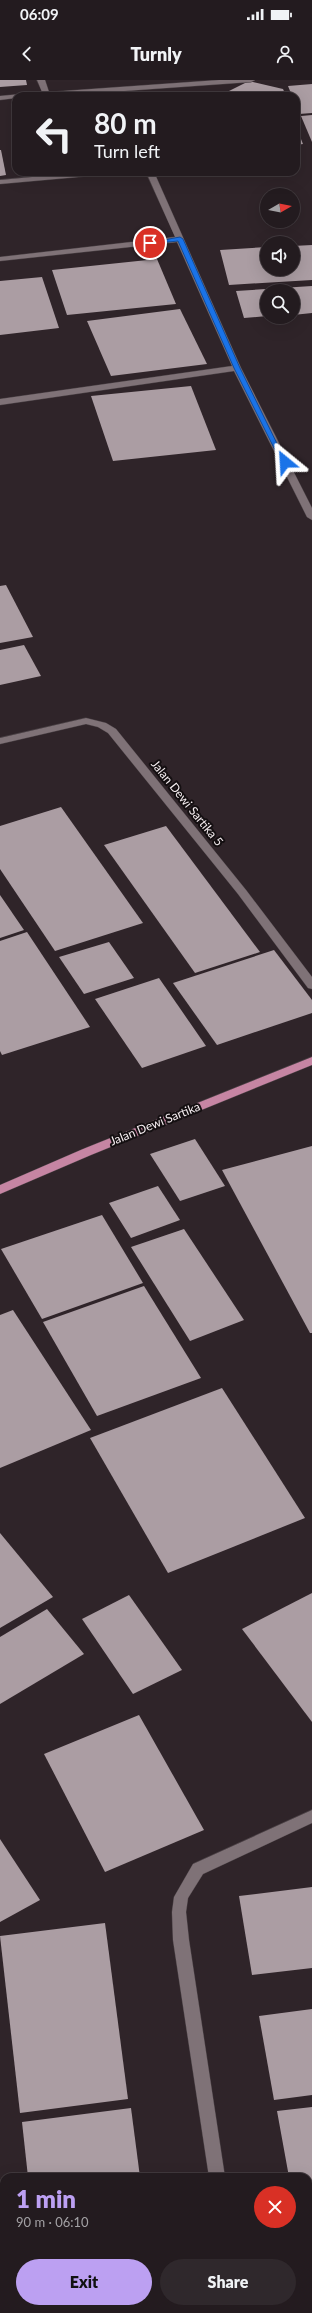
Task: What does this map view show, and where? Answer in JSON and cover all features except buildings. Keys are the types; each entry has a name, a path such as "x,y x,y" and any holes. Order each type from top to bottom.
{"main road":[{"name":"Jalan Dewi Sartika","path":"0,1190 94,1149 312,1061"}],"street":[{"path":"41,80 45,92"},
{"path":"128,92 251,80"},
{"path":"0,98 12,96"},
{"path":"0,182 67,176"},
{"path":"152,176 237,368 312,516"},
{"path":"0,259 180,239"},
{"path":"0,402 237,368"},
{"name":"Jalan Dewi Sartika 5","path":"0,741 86,721 102,725 112,731 242,892 312,985"},
{"path":"216,2173 181,1940 179,1912 181,1896 198,1869 312,1816"}],"route":[{"path":"150,243 180,239 237,368 285,462"}]}
